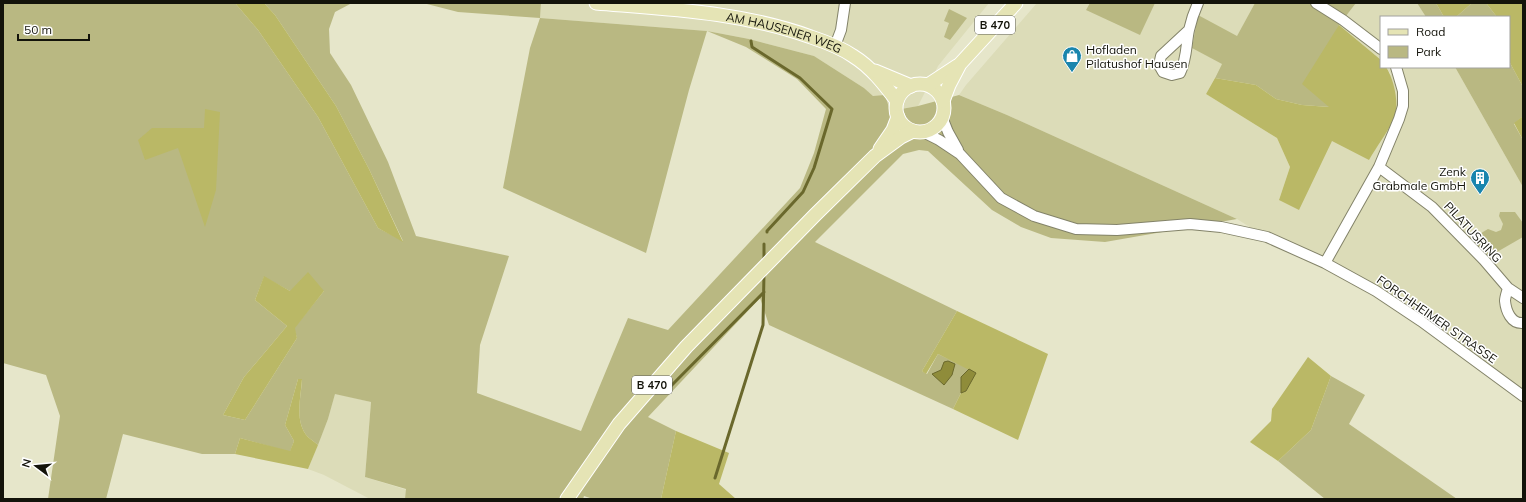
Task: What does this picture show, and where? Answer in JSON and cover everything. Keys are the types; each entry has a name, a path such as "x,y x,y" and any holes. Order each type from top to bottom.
{"main road":[{"name":"AM HAUSENER WEG","path":"596,3 736,17 791,30 835,46 870,68"},
{"name":"B 470","path":"928,85 960,64 1016,3"},
{"name":"B 470","path":"943,101 949,85 960,64"},
{"path":"870,68 911,86"},
{"path":"870,68 897,101"},
{"path":"916,84 928,85 940,94 943,101 944,112 942,117 938,124 931,129 918,131 907,128 896,112 897,101 900,95 911,86 916,84"},
{"name":"B 470","path":"875,156 893,130 898,117"},
{"name":"B 470","path":"567,499 619,424 686,346 875,156 901,137 918,131"}],"street":[{"path":"835,46 841,30 845,3"},
{"path":"1189,30 1194,11 1198,3"},
{"path":"1316,3 1343,20 1380,49"},
{"path":"1325,263 1379,167 1399,119 1403,106 1403,91 1396,68"},
{"path":"942,117 960,154"},
{"path":"918,131 939,140 960,154"},
{"name":"FORCHHEIMER STRASSE","path":"960,154 1001,198 1034,216 1076,229 1117,230 1190,224 1221,228 1267,237 1325,263 1376,291 1421,321 1523,396"},
{"name":"PILATUSRING","path":"1379,167 1432,207 1484,260 1508,288 1523,298"},
{"path":"1508,288 1505,301 1510,317 1514,322 1523,323"}],"shaded area":[{"path":"235,3 264,3 275,15 336,106 369,169 403,242 378,228 318,117 258,30"},
{"path":"541,3 989,3 938,66 918,106 890,111 864,88 814,56 749,39 707,31 540,18"},
{"path":"1037,3 1255,3 1206,94 1277,138 1290,167 1279,200 1391,74 1387,68 1456,68 1523,187 1523,398 1376,292 1267,238 1237,219 1007,115 959,95"},
{"path":"1356,3 1417,3 1425,16 1380,16 1380,59 1339,25"},
{"path":"1436,3 1472,3 1457,16 1443,16"},
{"path":"1486,3 1523,3 1523,87 1510,63 1510,16 1496,16"},
{"path":"1339,25 1380,59 1380,68 1387,68 1394,85 1396,113 1394,119 1369,160 1332,141 1299,210 1279,200 1290,167 1277,138 1206,94 1215,78 1256,85 1276,99 1302,105 1329,107 1302,84"},
{"path":"205,109 220,112 216,190 205,227 178,148 145,160 138,140 152,128 204,128"},
{"path":"1523,116 1523,140 1514,123"},
{"path":"308,272 324,291 295,328 297,338 245,420 223,415 244,377 287,326 255,300 264,276 290,291"},
{"path":"957,311 1048,354 1018,440 953,409 961,393 966,391 975,373 938,354 926,374 922,371"},
{"path":"1308,357 1331,376 1311,430 1278,461 1250,442 1271,421 1272,409"},
{"path":"948,361 955,364 952,375 944,385 932,374 941,370 944,362"},
{"path":"969,369 976,373 966,391 961,393 961,377"},
{"path":"298,379 302,379 299,409 301,424 308,437 318,445 308,469 235,454 240,438 290,451 294,441 285,425"},
{"path":"335,393 371,402 365,477 407,490 405,499 370,499 324,475 308,469 328,419"},
{"path":"676,431 729,453 719,484 736,499 661,499"}],"green space":[{"path":"3,3 235,3 258,30 318,117 378,228 403,241 369,169 336,106 275,15 264,3 352,3 335,12 329,29 330,53 351,85 388,162 416,236 509,256 480,345 477,393 581,431 628,318 668,330 800,188 814,153 826,109 797,79 746,47 707,31 749,39 814,56 864,88 873,96 885,95 890,111 918,106 959,95 1007,115 1237,219 1105,242 1051,238 1021,227 992,210 928,151 919,150 903,154 815,242 957,311 922,371 927,374 938,354 969,369 961,377 961,393 953,409 769,325 760,298 648,417 676,431 661,499 593,499 584,496 583,499 405,499 406,489 365,477 371,402 335,394 328,419 318,445 308,437 301,424 299,409 302,380 298,379 285,425 294,441 290,452 240,438 235,454 202,454 123,434 106,499 48,499 60,416 46,375 3,363","holes":["264,277 290,291 324,291 294,328 297,338 245,420 223,415 244,377 287,326 255,300"]},
{"path":"423,3 541,3 540,18 458,12"},
{"path":"1090,3 1155,3 1140,35 1086,10"},
{"path":"1255,3 1356,3 1339,25 1330,107 1302,105 1276,99 1256,85 1215,78 1222,64 1192,48 1198,15 1237,36"},
{"path":"1417,3 1436,3 1443,16 1425,16"},
{"path":"1472,3 1486,3 1496,16 1457,16"},
{"path":"949,9 967,18 950,40 944,37 949,23 944,21"},
{"path":"540,18 707,31 689,90 646,253 503,188 530,48"},
{"path":"1510,63 1523,87 1523,116 1514,124 1523,140 1523,187 1456,68 1510,68"},
{"path":"1500,212 1515,212 1523,223 1523,237 1490,256 1471,239 1488,229 1496,232 1501,230 1503,224 1499,216"},
{"path":"1331,376 1365,395 1349,424 1457,499 1325,499 1278,461 1311,430"}],"waterway":[{"path":"751,41 752,47 800,78 832,109 814,168 803,192 767,232"},
{"path":"764,244 764,260"},
{"path":"715,478 763,325 764,273"},
{"path":"667,390 764,292"}],"place":[{"name":"Hofladen Pilatushof Hausen","path":"1072,73"},
{"name":"Zenk Grabmale GmbH","path":"1480,195"}]}
